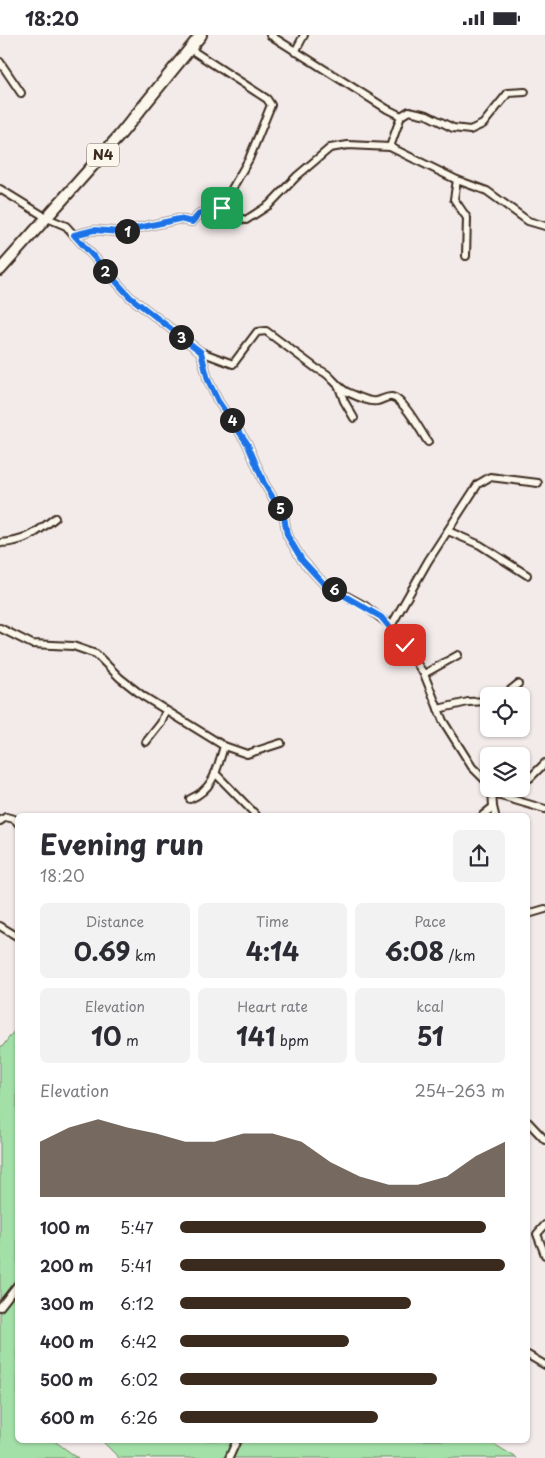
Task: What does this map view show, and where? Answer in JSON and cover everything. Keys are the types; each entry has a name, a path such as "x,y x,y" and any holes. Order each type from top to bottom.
{"highway":[{"name":"N4","path":"0,270 119,136 200,35"}],"street":[{"path":"270,35 372,101 401,116"},
{"path":"295,52 304,35"},
{"path":"74,235 94,230 120,232 179,219 192,222 200,213 212,212 222,208 249,159 271,105 266,99 190,49"},
{"path":"0,62 21,93"},
{"path":"390,147 401,116 409,111 427,115 453,128 470,130 483,124 508,93 525,92"},
{"path":"222,208 236,217 246,220 268,205 330,148 348,145 390,147 457,180 487,191 528,221 545,226"},
{"path":"457,180 454,199 467,218 466,256"},
{"path":"0,189 47,218 66,226 130,297 201,352 233,364 257,332 266,331 317,369 323,370 339,387 344,401 354,418"},
{"path":"201,352 208,380 218,401 247,443 264,483 284,516 287,535 302,560 324,584 365,607 391,627 424,674 438,709 472,767 480,775"},
{"path":"339,387 373,401 390,396 396,398 403,404 428,442"},
{"path":"391,627 478,484 490,477 538,483"},
{"path":"0,543 16,543 32,535 55,518"},
{"path":"448,531 480,545 527,575"},
{"path":"0,628 32,644 73,646 96,654 120,678 166,711 224,745 247,754 281,743"},
{"path":"424,674 458,655"},
{"path":"514,687 518,683"},
{"path":"438,709 468,702 480,701"},
{"path":"146,742 161,723 166,711"},
{"path":"190,799 203,793 215,773 224,745"},
{"path":"530,778 545,763"},
{"path":"215,773 254,813"},
{"path":"493,797 494,813"},
{"path":"510,797 545,809"},
{"path":"486,813 493,807"},
{"path":"0,821 6,817 15,822"},
{"path":"530,913 545,909"},
{"path":"0,926 15,935"},
{"path":"530,1124 545,1140"},
{"path":"545,1225 537,1234 545,1255"},
{"path":"0,1307 15,1288"},
{"path":"530,1356 545,1365"},
{"path":"229,1458 236,1443"}],"green space":[{"path":"15,1030 15,1443 57,1443 78,1458 0,1458 0,1045 2,1047"},
{"path":"104,1443 492,1443 517,1458 119,1458"}],"route":[{"path":"222,208 212,212 200,213 192,222 179,219 120,232 94,230 74,235 130,297 201,352 208,380 218,401 247,443 258,465 264,483 284,516 287,535 302,560 324,584 381,617 405,645"}]}
